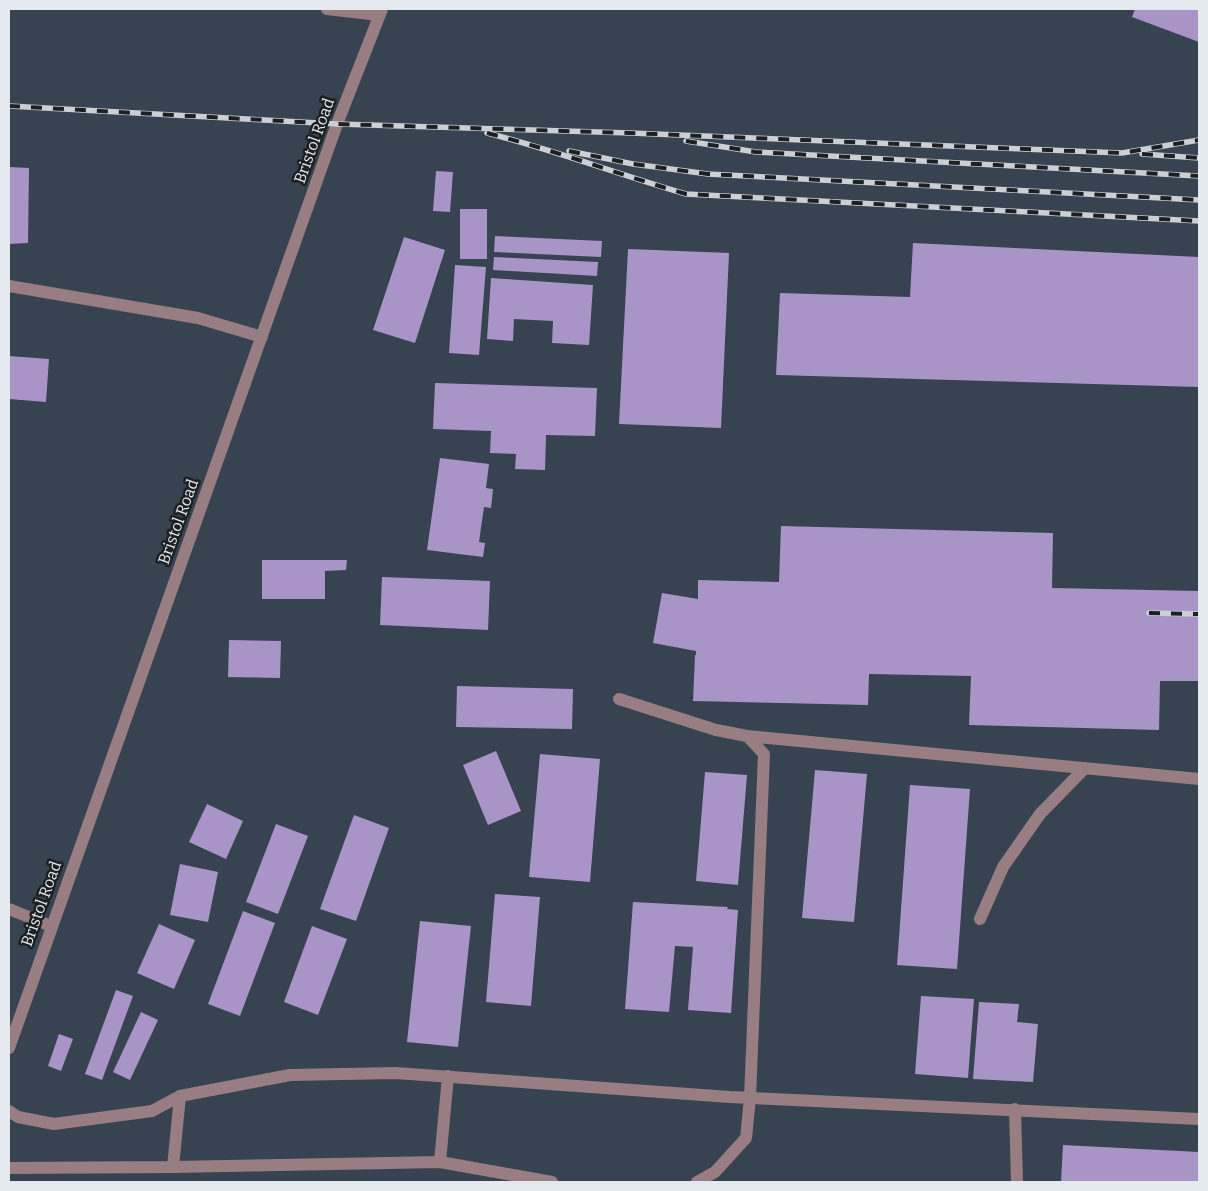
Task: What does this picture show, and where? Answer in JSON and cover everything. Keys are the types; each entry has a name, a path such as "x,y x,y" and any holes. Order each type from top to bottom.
{"street":[{"path":"327,9 381,12"},
{"name":"Bristol Road","path":"9,1048 338,124 381,12"},
{"path":"9,286 198,318 262,338"},
{"path":"619,699 716,730 747,736 1199,778"},
{"path":"697,1182 715,1172 746,1138 750,1098 764,754 747,736"},
{"path":"980,919 1003,867 1040,814 1085,768"},
{"path":"9,909 51,926"},
{"path":"9,1111 18,1117 54,1124 152,1111 180,1096 290,1075 396,1073 750,1098 1199,1118"},
{"path":"440,1162 448,1076"},
{"path":"173,1167 180,1096"},
{"path":"1015,1109 1017,1182"},
{"path":"9,1168 440,1162 552,1182"}],"shaded area":[{"path":"9,9 1199,9 1199,1182 9,1182"}],"building":[{"path":"1135,9 1199,9 1199,42 1132,17"},
{"path":"9,167 29,168 28,243 9,244"},
{"path":"436,171 453,172 450,212 433,211"},
{"path":"460,209 487,209 487,259 460,259"},
{"path":"495,236 602,241 601,257 494,252"},
{"path":"404,237 445,250 415,343 373,330"},
{"path":"913,243 1199,257 1199,387 776,375 780,293 910,297"},
{"path":"628,249 729,253 721,428 619,424"},
{"path":"494,257 598,262 597,276 493,270"},
{"path":"455,265 486,267 479,355 449,353"},
{"path":"491,278 593,285 589,345 552,343 553,321 514,319 513,341 487,339"},
{"path":"9,356 49,359 46,402 9,399"},
{"path":"435,383 597,388 595,436 546,435 545,470 515,469 516,454 490,453 491,431 433,429"},
{"path":"440,458 489,464 486,488 493,489 491,508 484,507 479,542 485,543 483,557 427,550"},
{"path":"781,526 1053,533 1052,588 1199,591 1199,681 1160,681 1159,730 969,725 971,676 869,674 868,705 693,701 696,651 653,643 662,593 698,599 698,580 779,582"},
{"path":"262,560 347,560 346,570 325,571 325,599 262,599"},
{"path":"382,577 490,581 488,630 380,625"},
{"path":"229,640 281,641 280,678 228,677"},
{"path":"457,686 573,689 572,729 456,727"},
{"path":"496,751 521,811 488,825 463,765"},
{"path":"540,754 600,759 590,882 529,877"},
{"path":"815,770 867,774 854,922 802,918"},
{"path":"705,772 747,775 738,885 696,881"},
{"path":"910,785 970,789 957,969 897,965"},
{"path":"207,804 243,821 226,859 189,842"},
{"path":"354,815 389,828 356,921 320,909"},
{"path":"276,824 308,836 278,914 246,902"},
{"path":"180,864 218,872 208,922 170,915"},
{"path":"495,894 540,897 531,1006 486,1002"},
{"path":"633,902 728,907 727,909 738,910 731,1013 688,1010 693,947 675,946 669,1012 625,1009"},
{"path":"243,911 275,923 240,1016 208,1004"},
{"path":"420,921 471,926 458,1047 407,1042"},
{"path":"159,924 195,940 174,989 137,973"},
{"path":"312,926 347,939 318,1015 284,1002"},
{"path":"116,990 133,996 102,1080 85,1074"},
{"path":"921,996 974,999 968,1078 915,1074"},
{"path":"979,1002 1019,1004 1017,1022 1038,1024 1033,1082 973,1079"},
{"path":"141,1012 158,1020 130,1080 113,1072"},
{"path":"59,1034 73,1039 61,1071 48,1066"},
{"path":"1063,1145 1199,1152 1199,1182 1061,1182"}],"railway":[{"path":"9,106 337,124 630,133 1122,153 1199,140"},
{"path":"487,133 538,147 686,194 1199,221"},
{"path":"686,141 756,152 1199,176"},
{"path":"569,151 633,164 708,174 1199,200"},
{"path":"1142,154 1199,158"},
{"path":"1149,613 1199,614"}]}
